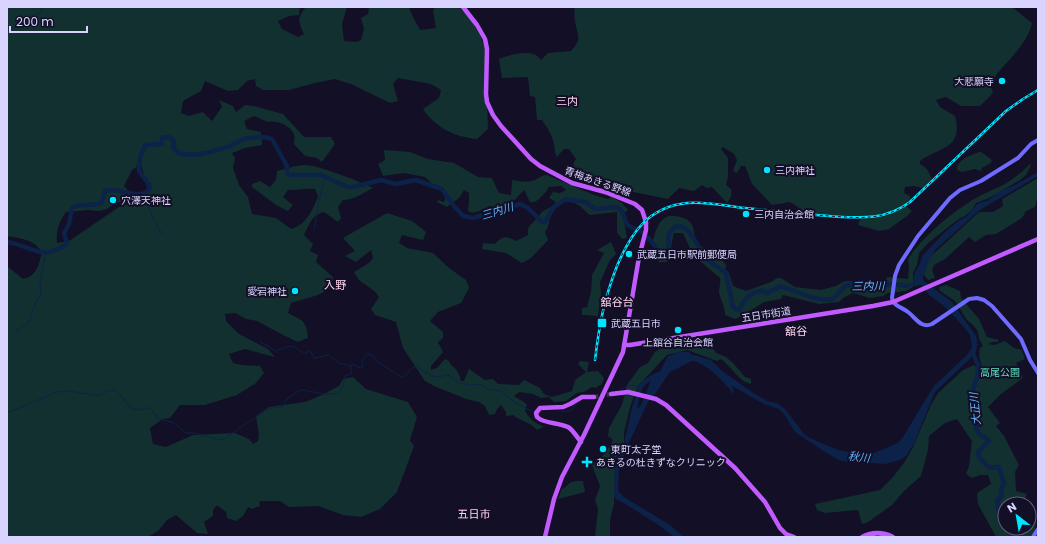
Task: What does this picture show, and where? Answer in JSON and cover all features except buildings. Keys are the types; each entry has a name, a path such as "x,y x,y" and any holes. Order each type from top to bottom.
{"main road":[{"name":"青梅あきる野線","path":"463,7 477,25 485,39 487,49 487,102 498,123 531,159 548,171 572,183 610,194 635,204 642,210 646,218 647,226 623,352 581,442 562,477 545,537"},
{"name":"五日市街道","path":"624,345 630,346 893,302 1038,239"},
{"path":"611,394 631,392 656,399 669,406 732,466 765,502 780,528 787,534 794,537"},
{"path":"581,442 570,428 535,420 533,416 534,410 540,405 559,407 567,406 582,397 594,397"},
{"path":"862,537 875,533 893,537"}],"street":[{"path":"1038,140 1031,144 1019,157 981,180 960,190 951,197 918,236 899,265 893,288 893,302 896,306 908,312 918,322 924,325 930,325 968,299 981,298 989,303 1021,339 1030,360 1038,373"}],"green space":[{"path":"7,7 300,7 299,15 289,16 278,21 282,29 298,37 304,34 299,20 306,7 347,7 342,24 344,41 356,42 361,40 364,29 361,18 368,14 368,7 409,7 420,30 436,28 433,11 435,7 459,7 471,20 480,35 485,48 488,129 477,139 454,134 440,126 428,116 423,109 439,98 441,90 431,84 398,78 393,84 398,101 390,103 351,84 335,79 289,90 263,90 256,86 255,79 247,81 238,90 228,91 205,81 201,91 183,101 181,113 189,116 203,112 212,121 222,107 219,100 233,106 236,112 245,105 283,114 304,137 331,137 335,144 322,162 317,158 305,156 294,144 294,134 286,126 279,123 268,122 254,116 244,121 247,129 261,132 262,145 245,148 232,153 235,158 233,168 239,185 248,197 252,214 276,218 291,229 301,224 305,220 311,212 318,196 315,189 288,190 283,197 293,205 288,211 276,205 252,187 252,184 260,181 270,187 276,180 277,171 295,166 305,165 319,168 350,178 373,188 355,198 343,200 338,207 341,218 338,222 324,212 317,215 311,220 304,235 313,244 310,251 318,255 316,262 333,277 331,288 318,295 291,303 288,313 297,317 305,324 308,338 298,342 257,321 246,319 235,313 225,314 226,321 239,334 268,349 275,357 245,349 229,354 233,363 260,366 264,373 256,383 237,395 205,405 180,405 170,418 163,419 150,428 153,444 166,447 193,435 235,433 249,439 253,444 258,441 259,435 256,416 269,407 305,402 339,386 343,379 353,377 366,389 408,402 417,417 410,440 414,446 397,492 380,509 361,517 343,515 318,506 289,507 280,501 261,501 259,502 260,506 252,509 248,507 243,516 236,521 227,518 226,512 216,506 213,510 213,516 204,522 208,534 197,533 176,515 167,520 159,530 148,537 7,537 7,266 23,279 28,278 36,270 42,253 32,242 7,236","holes":["141,164 147,187 145,199 119,207 69,241 57,243 58,226 66,212 88,210 99,211 107,209 115,203 130,200 132,195 124,186 132,170"]},
{"path":"575,7 1012,7 1032,23 1020,48 990,84 993,93 980,106 961,106 946,97 936,100 940,107 955,116 957,127 956,135 948,146 920,161 920,164 927,169 932,179 922,188 914,186 905,187 904,193 910,196 911,200 898,208 872,216 846,217 804,213 804,211 790,202 772,205 752,184 745,166 741,166 737,173 733,171 737,160 734,154 723,147 721,149 728,158 728,177 726,185 731,189 731,195 727,203 712,187 707,188 702,185 694,191 679,188 668,199 584,182 573,164 576,159 569,149 564,149 557,157 549,131 542,120 537,120 535,97 530,96 528,77 502,78 499,59 512,55 528,53 538,56 541,60 548,53 571,51 575,47 578,40 574,17"},
{"path":"384,150 410,152 428,159 454,163 478,177 492,178 499,193 511,195 512,180 523,182 535,180 547,175 594,195 608,199 611,197 621,202 628,210 623,214 627,238 622,239 617,232 617,212 590,215 578,204 567,202 558,205 552,211 548,227 545,232 548,240 531,258 522,263 506,253 482,249 483,243 495,244 500,239 505,237 516,241 528,235 528,228 543,211 551,207 556,202 549,198 553,192 560,193 566,190 561,186 548,187 540,198 535,202 530,202 524,190 511,204 499,208 489,206 478,212 471,212 468,211 469,193 464,190 459,198 447,207 437,202 438,200 444,202 447,194 433,185 425,177 404,173 383,176 378,164 385,160"},
{"path":"979,152 991,159 992,162 983,167 980,171 975,169 962,172 957,170 959,163"},
{"path":"1030,164 1031,165 1026,175 1020,180 989,198 976,203 971,211 965,216 960,218 928,243 919,253 917,265 913,273 913,287 906,291 888,293 883,296 870,298 853,293 843,298 839,302 819,304 783,295 781,299 764,302 735,319 725,315 719,292 720,278 693,255 683,233 674,233 671,246 673,253 672,259 666,262 659,262 655,256 655,249 652,245 656,229 662,220 670,216 685,219 692,224 697,242 723,261 726,265 725,269 729,273 733,286 746,291 771,282 777,278 781,278 795,287 821,290 836,286 845,281 865,281 874,284 882,282 888,277 908,279 908,259 914,250 930,233 957,210 979,196 1009,182"},
{"path":"1038,178 1038,195 1035,207 1026,211 1022,218 996,234 986,235 975,242 969,237 945,259 934,265 932,270 935,278 928,280 923,274 929,258 979,212 993,212 1003,206 1002,199"},
{"path":"906,206 912,211 889,229 879,231 858,225 859,221 862,219 887,216"},
{"path":"387,213 412,221 426,232 423,240 402,235 399,243 407,248 433,253 449,268 466,280 469,288 461,303 438,312 430,321 443,332 443,338 438,342 443,352 431,366 431,370 437,368 445,359 449,361 457,370 461,381 464,381 469,369 485,380 493,379 498,384 519,385 524,380 540,388 544,394 552,397 572,391 575,380 586,372 578,364 580,361 589,362 587,372 598,371 604,378 602,384 595,388 592,387 584,392 577,393 566,401 554,402 549,397 541,398 533,394 519,392 514,396 527,404 525,411 530,418 543,426 537,430 513,415 506,416 506,412 501,405 495,414 489,415 485,406 479,402 466,399 425,381 403,348 396,322 375,315 371,309 379,297 373,290 359,280 354,272 369,263 373,258 371,250 356,262 345,256 355,251 343,238"},
{"path":"611,242 616,254 610,260 600,282 601,294 598,316 582,315 582,308 587,307 591,292 592,275 604,253 597,250"},
{"name":"高尾公園","path":"946,285 960,291 961,298 979,319 987,337 999,340 998,342 988,344 994,345 1005,341 1014,348 1022,350 1025,359 1016,363 1023,378 1001,394 988,407 1000,423 996,426 1004,436 1019,465 1015,472 1016,491 1027,494 1026,496 997,496 997,536 1037,537 996,537 978,504 977,493 991,484 988,475 980,475 972,478 966,474 969,466 972,441 957,419 945,423 929,436 928,450 921,476 904,491 892,505 868,522 862,524 858,510 825,513 817,510 815,504 880,490 904,463 938,393 963,370 974,365 981,372 979,352 980,348 983,346 979,339 978,332 967,320 955,301 940,291 939,287"},
{"path":"689,342 700,346 712,347 716,353 726,357 733,363 745,377 751,379 751,384 738,377 721,359 717,361 687,350 667,355 638,386 630,407 624,433 624,443 617,452 615,464 614,504 610,520 610,537 595,537 598,509 595,500 600,486 592,465 607,451 613,440 608,436 609,428 622,405 627,385 640,367 648,363 655,352 664,346 667,349 680,347 682,343"},
{"path":"583,481 585,492 558,499 562,488 563,489 571,482"}],"water":[{"path":"1038,172 1038,176 980,210 936,249 929,261 923,277 924,281 952,302 976,336 977,345 975,354 935,392 914,444 906,456 900,460 886,464 841,461 795,432 784,414 779,409 764,404 732,386 734,392 733,394 721,379 709,369 697,362 692,361 670,372 649,400 627,447 619,470 618,491 624,497 670,525 684,537 674,537 660,526 616,499 614,496 617,452 624,443 633,403 637,404 637,408 640,407 652,378 659,373 668,356 679,352 689,352 690,354 711,360 722,371 755,394 767,401 777,403 785,409 804,434 838,450 858,453 874,453 898,443 934,386 967,355 972,347 970,335 963,326 944,306 929,295 921,285 907,287 903,285 913,283 915,272 919,266 922,256 944,233 958,221 967,216 976,205 987,201 1000,191 1013,186"}],"waterway":[{"path":"7,31 19,26 28,25 38,15 43,7"},
{"name":"三内川","path":"7,242 37,251 50,252 67,244 64,233 69,224 72,208 76,206 99,204 102,202 105,191 111,190 143,194 150,186 139,171 140,157 145,145 162,144 162,138 169,137 174,141 173,147 178,153 191,155 218,150 244,139 262,137 272,139 287,166 287,173 289,175 321,175 348,187 381,180 396,184 416,180 442,189 463,216 473,218 520,204 528,208 542,222 545,222 554,207 566,199 586,202 595,209 617,207 622,212 626,223 642,232 663,255 667,254 669,233 675,227 681,227 689,232 708,260 726,273 733,307 737,310 739,310 742,304 753,293 762,291 767,293 781,286 813,298 828,300 833,299 845,286 853,284 870,287 892,284 907,286"},
{"path":"314,230 320,196 326,177"},
{"path":"143,194 151,214 162,234"},
{"path":"14,332 29,323 35,304 41,294 40,281 44,262 44,253"},
{"path":"260,342 276,351 291,346 306,353 309,351 311,352 314,358 329,355 340,364 346,364 350,367"},
{"name":"大正川","path":"973,353 978,365 978,373 973,390 977,421 976,428 979,434 989,441 978,452 979,457 989,468 999,467 1004,484 1001,489 1002,496"},
{"path":"7,413 57,392 69,391 100,396 112,390 119,393 128,405 136,410 145,408 151,409 157,418 174,423 186,433 195,433 219,440 226,438 271,408 283,407 287,399 300,390 323,394 339,392 343,386 345,376 351,374 352,364 361,368 363,366 363,358 367,354 372,355 378,362 401,377 406,375 413,367 417,367 431,376 438,377 448,375 460,383 472,385 480,384 488,389 501,391 517,404 532,411"},
{"name":"秋川","path":"635,409 637,396 643,383 659,374"},
{"path":"621,389 629,385 639,387"},
{"path":"561,412 571,411 577,403"}],"tunnel":[{"path":"594,397 611,394"}],"railway":[{"path":"595,360 603,313 617,266 628,243 651,216 673,206 687,203 709,203 745,208 851,217 871,217 891,212 910,202 1006,111 1038,90"}],"place":[{"name":"大悲願寺","path":"1002,81"},
{"name":"三内神社","path":"767,170"},
{"name":"穴澤天神社","path":"113,200"},
{"name":"三内自治会館","path":"746,214"},
{"name":"武蔵五日市駅前郵便局","path":"629,254"},
{"name":"愛宕神社","path":"295,291"},
{"name":"武蔵五日市","path":"602,323"},
{"name":"上舘谷自治会館","path":"678,330"},
{"name":"東町太子堂","path":"603,449"},
{"name":"あきるの杜きずなクリニック","path":"587,462"}],"district":[{"name":"三内","path":"567,101"},
{"name":"入野","path":"335,285"},
{"name":"舘谷台","path":"617,302"},
{"name":"舘谷","path":"796,331"},
{"name":"五日市","path":"474,514"}]}
